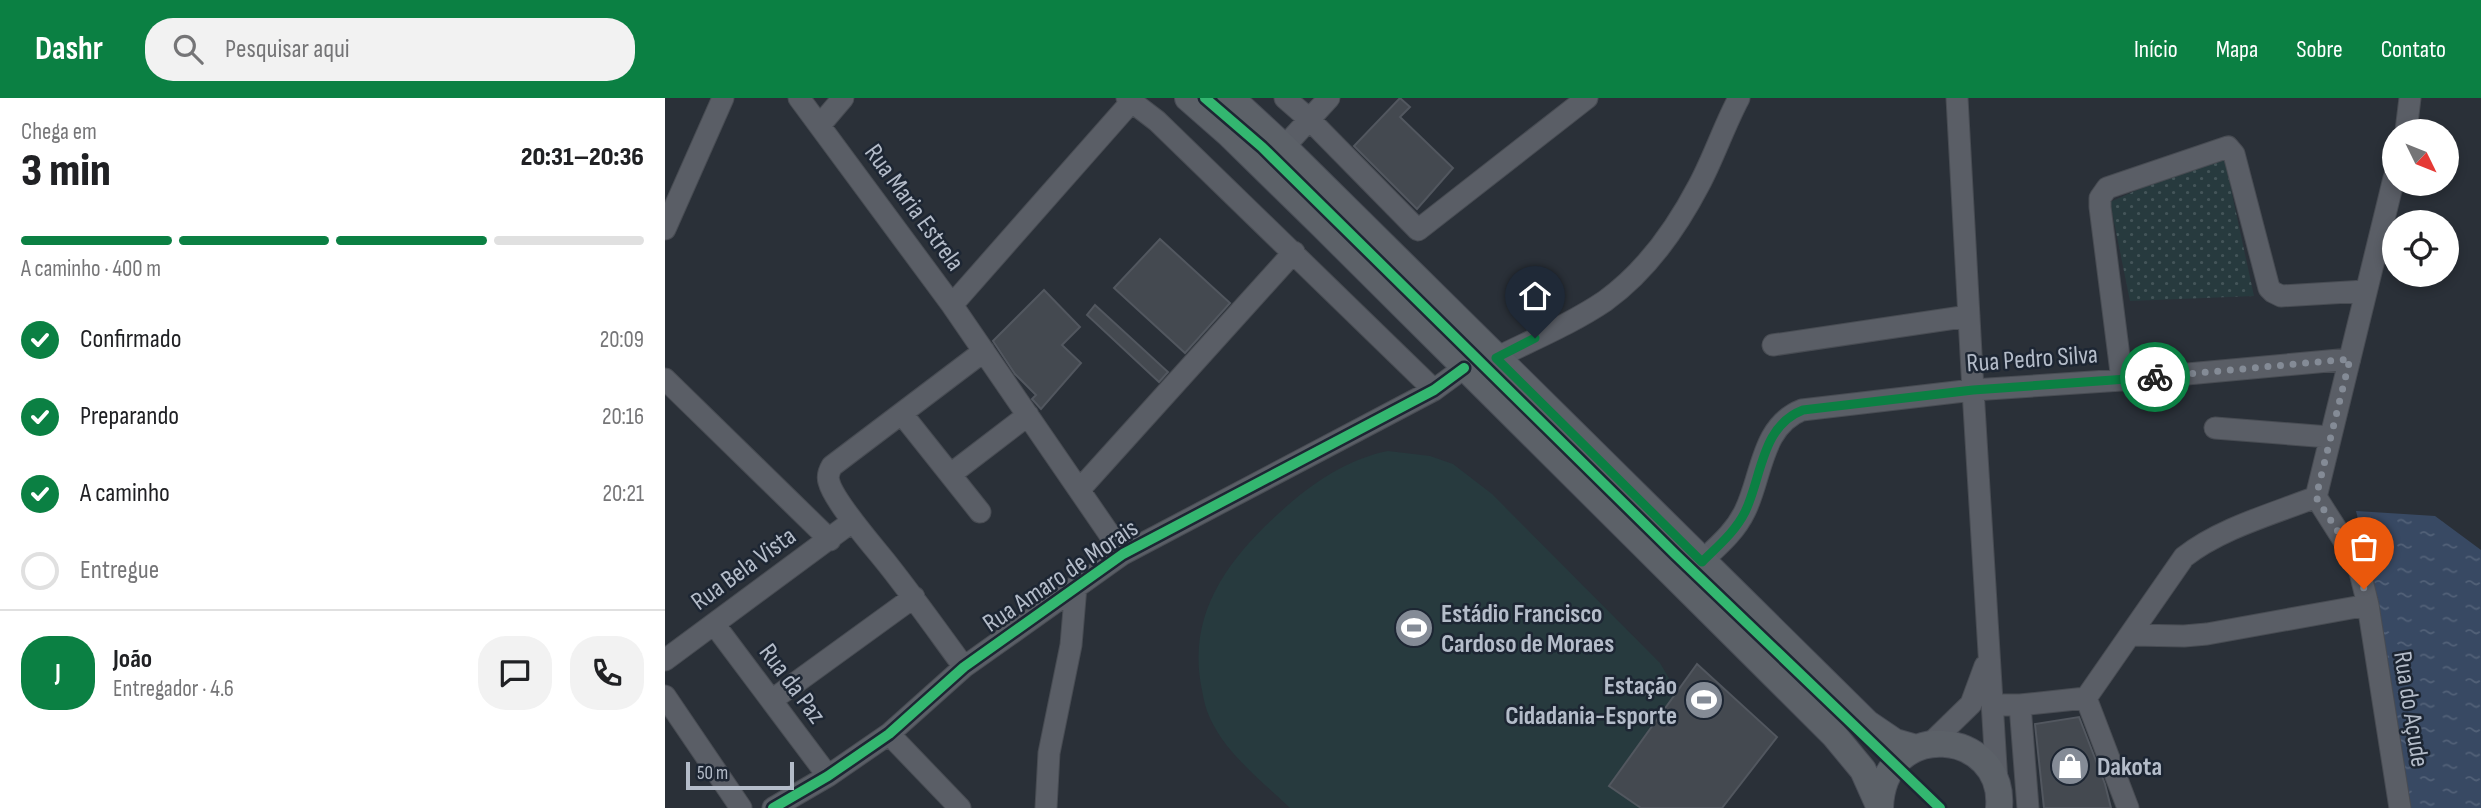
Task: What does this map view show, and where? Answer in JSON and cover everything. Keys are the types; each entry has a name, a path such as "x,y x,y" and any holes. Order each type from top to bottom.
{"main road":[{"path":"1188,98 1229,134 1834,735 1863,770 1880,808"},
{"path":"1231,98 1390,251 1867,723 1895,742 1923,746 1949,744 1964,749 1980,759 1998,796"},
{"path":"1880,808 1880,794 1894,764 1923,746"}],"street":[{"path":"665,229 723,98"},
{"name":"Rua Maria Estrela","path":"799,98 952,305 1123,554"},
{"path":"820,125 843,98"},
{"path":"1285,98 1418,230"},
{"path":"1284,147 1329,98"},
{"path":"1390,251 1587,98"},
{"path":"1496,358 1595,306 1635,275 1680,218 1700,184 1739,98"},
{"path":"1957,98 1998,796"},
{"path":"2407,119 2410,98"},
{"path":"952,305 1129,100 1157,121 1434,390"},
{"path":"2122,380 2100,207 2103,191 2107,188 2228,147 2234,154 2269,288 2281,296 2365,291"},
{"path":"1992,705 2086,698 2172,571 2197,547 2316,497 2389,196"},
{"path":"1080,489 1294,252"},
{"path":"1773,345 1969,316"},
{"path":"964,667 914,597 853,521 829,481 828,473 832,466 984,351"},
{"name":"Rua Pedro Silva","path":"1702,562 1727,538 1745,511 1760,464 1773,436 1785,420 1803,410 1973,390 2122,380 2350,359"},
{"name":"Rua Amaro de Morais","path":"773,808 828,776 889,734 964,667 1123,554 1434,390 1464,368"},
{"path":"665,380 830,540"},
{"path":"902,414 980,512"},
{"path":"951,474 1028,415"},
{"path":"2215,428 2329,437"},
{"name":"Rua do Açude","path":"2316,497 2353,555 2360,572 2368,605 2400,808"},
{"name":"Rua Bela Vista","path":"669,650 713,624 853,521"},
{"name":"Rua Amaro de Morais","path":"1047,808 1049,753 1071,645 1076,586"},
{"path":"772,700 914,597"},
{"path":"2131,635 2207,634 2368,605"},
{"name":"Rua da Paz","path":"713,624 828,776"},
{"path":"1923,746 1971,704 1990,647"},
{"path":"665,696 741,808"},
{"path":"2086,698 2128,808"},
{"path":"2020,705 2028,808"},
{"path":"889,734 960,808"}],"green space":[{"path":"2223,152 2254,296 2130,301 2110,202"},
{"name":"Estádio Francisco Cardoso de Moraes","path":"1388,451 1430,456 1453,464 1492,494 1660,663 1677,692 1685,723 1670,808 1290,808 1232,752 1206,708 1201,685 1201,634 1206,611 1216,590 1243,550 1303,493 1343,467"}],"water":[{"path":"2356,511 2435,516 2481,550 2481,808 2408,808 2366,551"}],"building":[{"path":"1400,98 1410,107 1400,117 1453,168 1417,209 1354,146"},
{"path":"1160,239 1230,303 1185,353 1114,288"},
{"path":"1044,290 1080,327 1062,345 1081,363 1041,409 1032,399 1036,395 1015,374 993,341"},
{"path":"1095,305 1168,372 1159,382 1087,315"},
{"name":"Estação Cidadania-Esporte","path":"1697,664 1777,737 1722,808 1641,808 1609,786"},
{"name":"Dakota","path":"2079,717 2105,784 2111,808 2044,808 2035,724"}],"cycle path":[{"path":"1205,98 1262,147 1676,555 1940,808"},
{"path":"773,808 828,776 889,734 964,667 1123,554 1434,390 1464,368"}],"way so far":[{"path":"2155,377 2350,359 2316,497 2353,555 2364,589"}],"place":[{"name":"Estádio Francisco Cardoso de Moraes","path":"1414,628"},
{"name":"Estação Cidadania-Esporte","path":"1704,700"},
{"name":"Dakota","path":"2070,766"}],"route":[{"path":"1535,338 1496,358 1702,562 1727,538 1745,511 1760,464 1773,436 1792,414 1803,410 1973,390 2155,377"}]}
